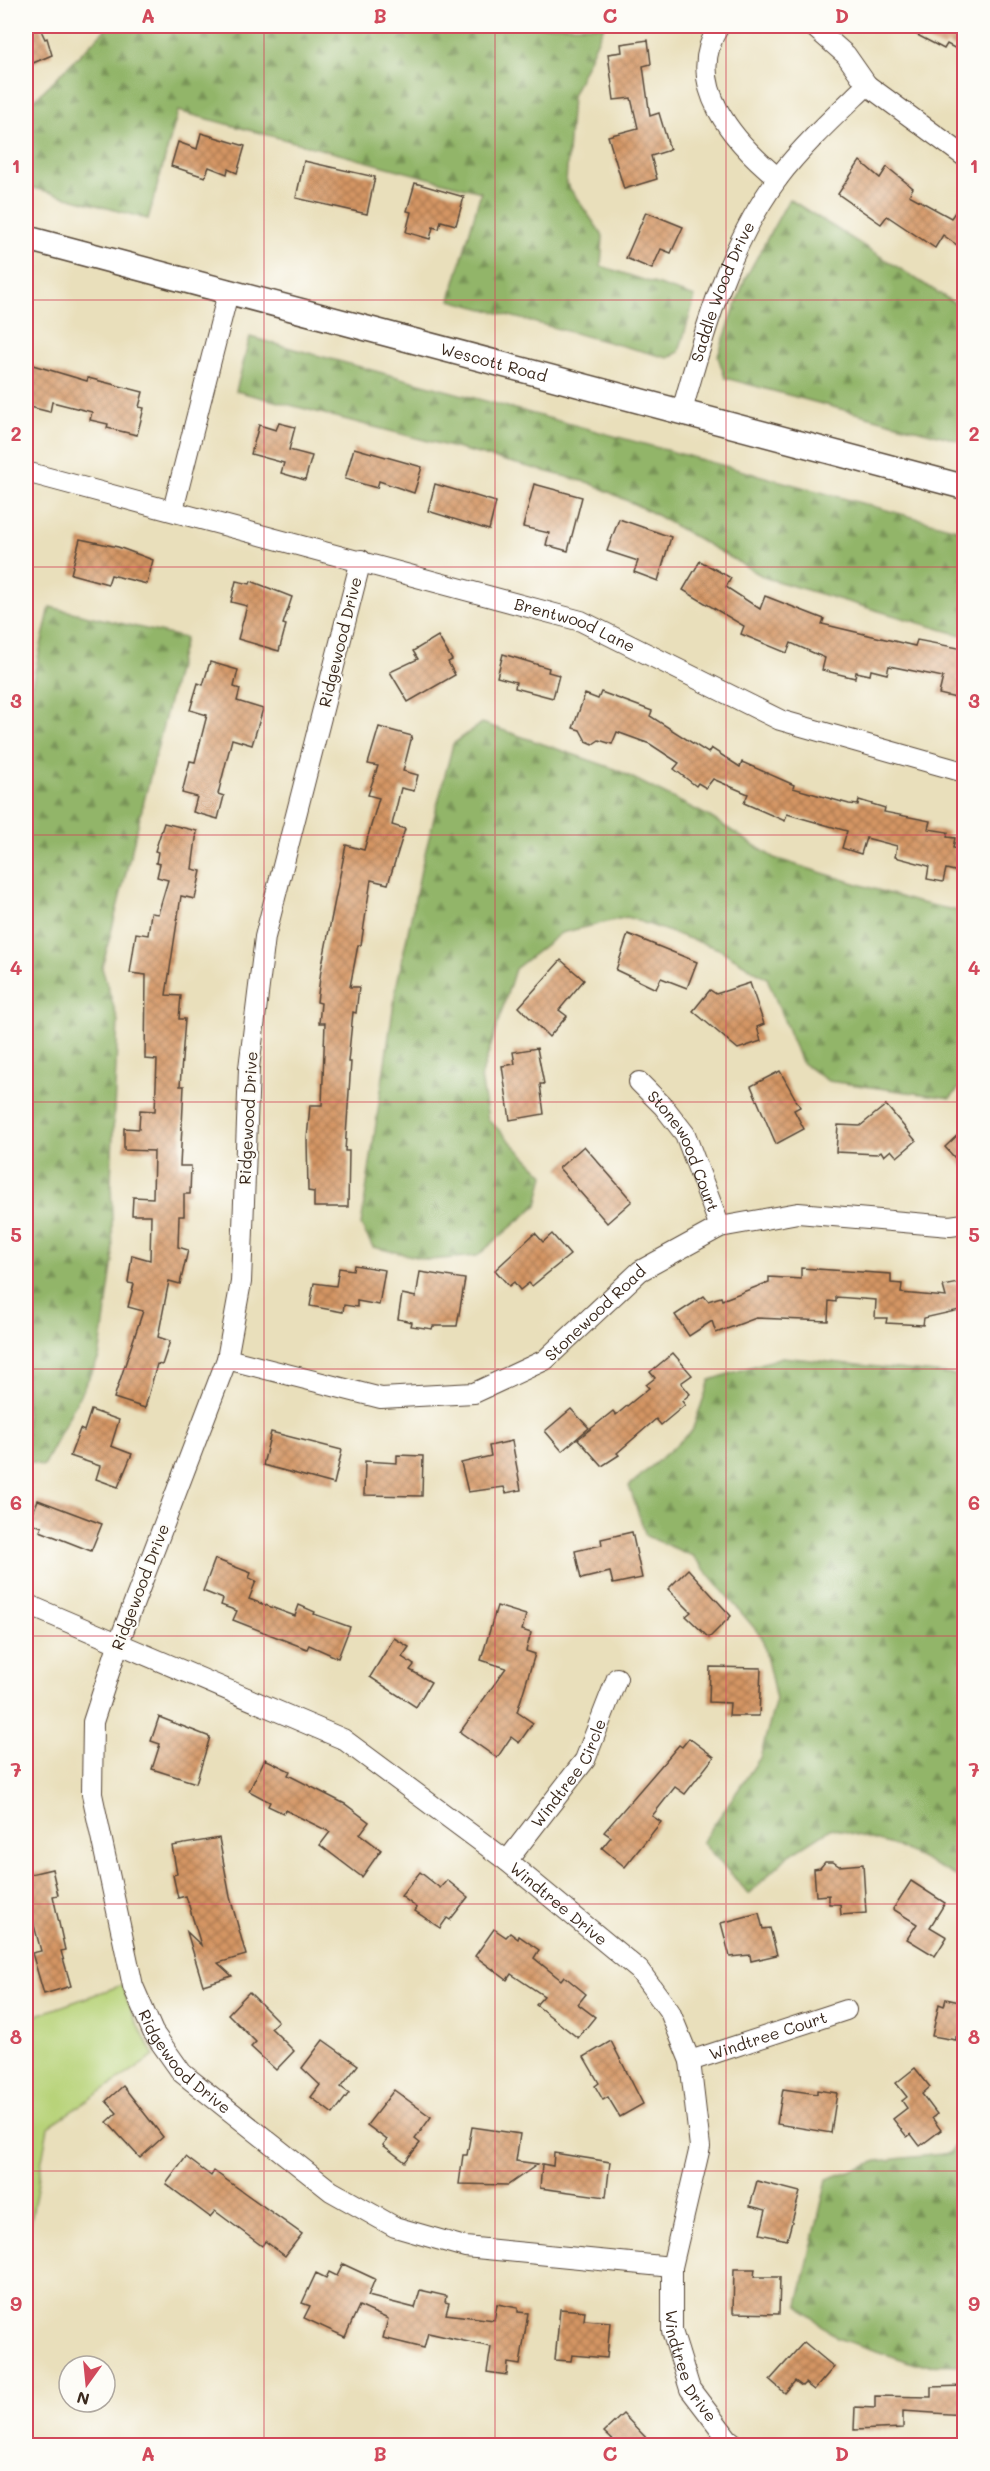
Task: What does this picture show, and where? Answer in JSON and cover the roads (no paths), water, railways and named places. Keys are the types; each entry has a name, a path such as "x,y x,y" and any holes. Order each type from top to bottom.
{"street":[{"path":"719,26 708,50 705,73 710,93 728,127 752,156 778,178"},
{"path":"813,26 846,55 867,85 964,156"},
{"name":"Saddle Wood Drive","path":"682,411 719,292 737,248 778,178 867,85"},
{"name":"Wescott Road","path":"26,238 964,487"},
{"path":"26,472 173,510 228,293"},
{"name":"Brentwood Lane","path":"173,510 582,621 780,720 964,772"},
{"name":"Ridgewood Drive","path":"361,560 265,937 249,1068 241,1282 227,1359 119,1642 93,1722 92,1794 133,1986 153,2032 182,2073 331,2191 394,2227 465,2247 672,2267"},
{"name":"Stonewood Court","path":"639,1083 664,1107 685,1134 720,1227"},
{"name":"Stonewood Road","path":"227,1359 381,1398 474,1393 545,1360 640,1271 720,1227 798,1213 950,1226 964,1224"},
{"name":"Windtree Drive","path":"26,1604 343,1739 507,1861 639,1970 670,2012 690,2061 700,2147 672,2267 672,2331 690,2389 728,2439 737,2445"},
{"name":"Windtree Circle","path":"507,1861 585,1760 617,1678"},
{"name":"Windtree Court","path":"690,2061 846,2010"}]}
